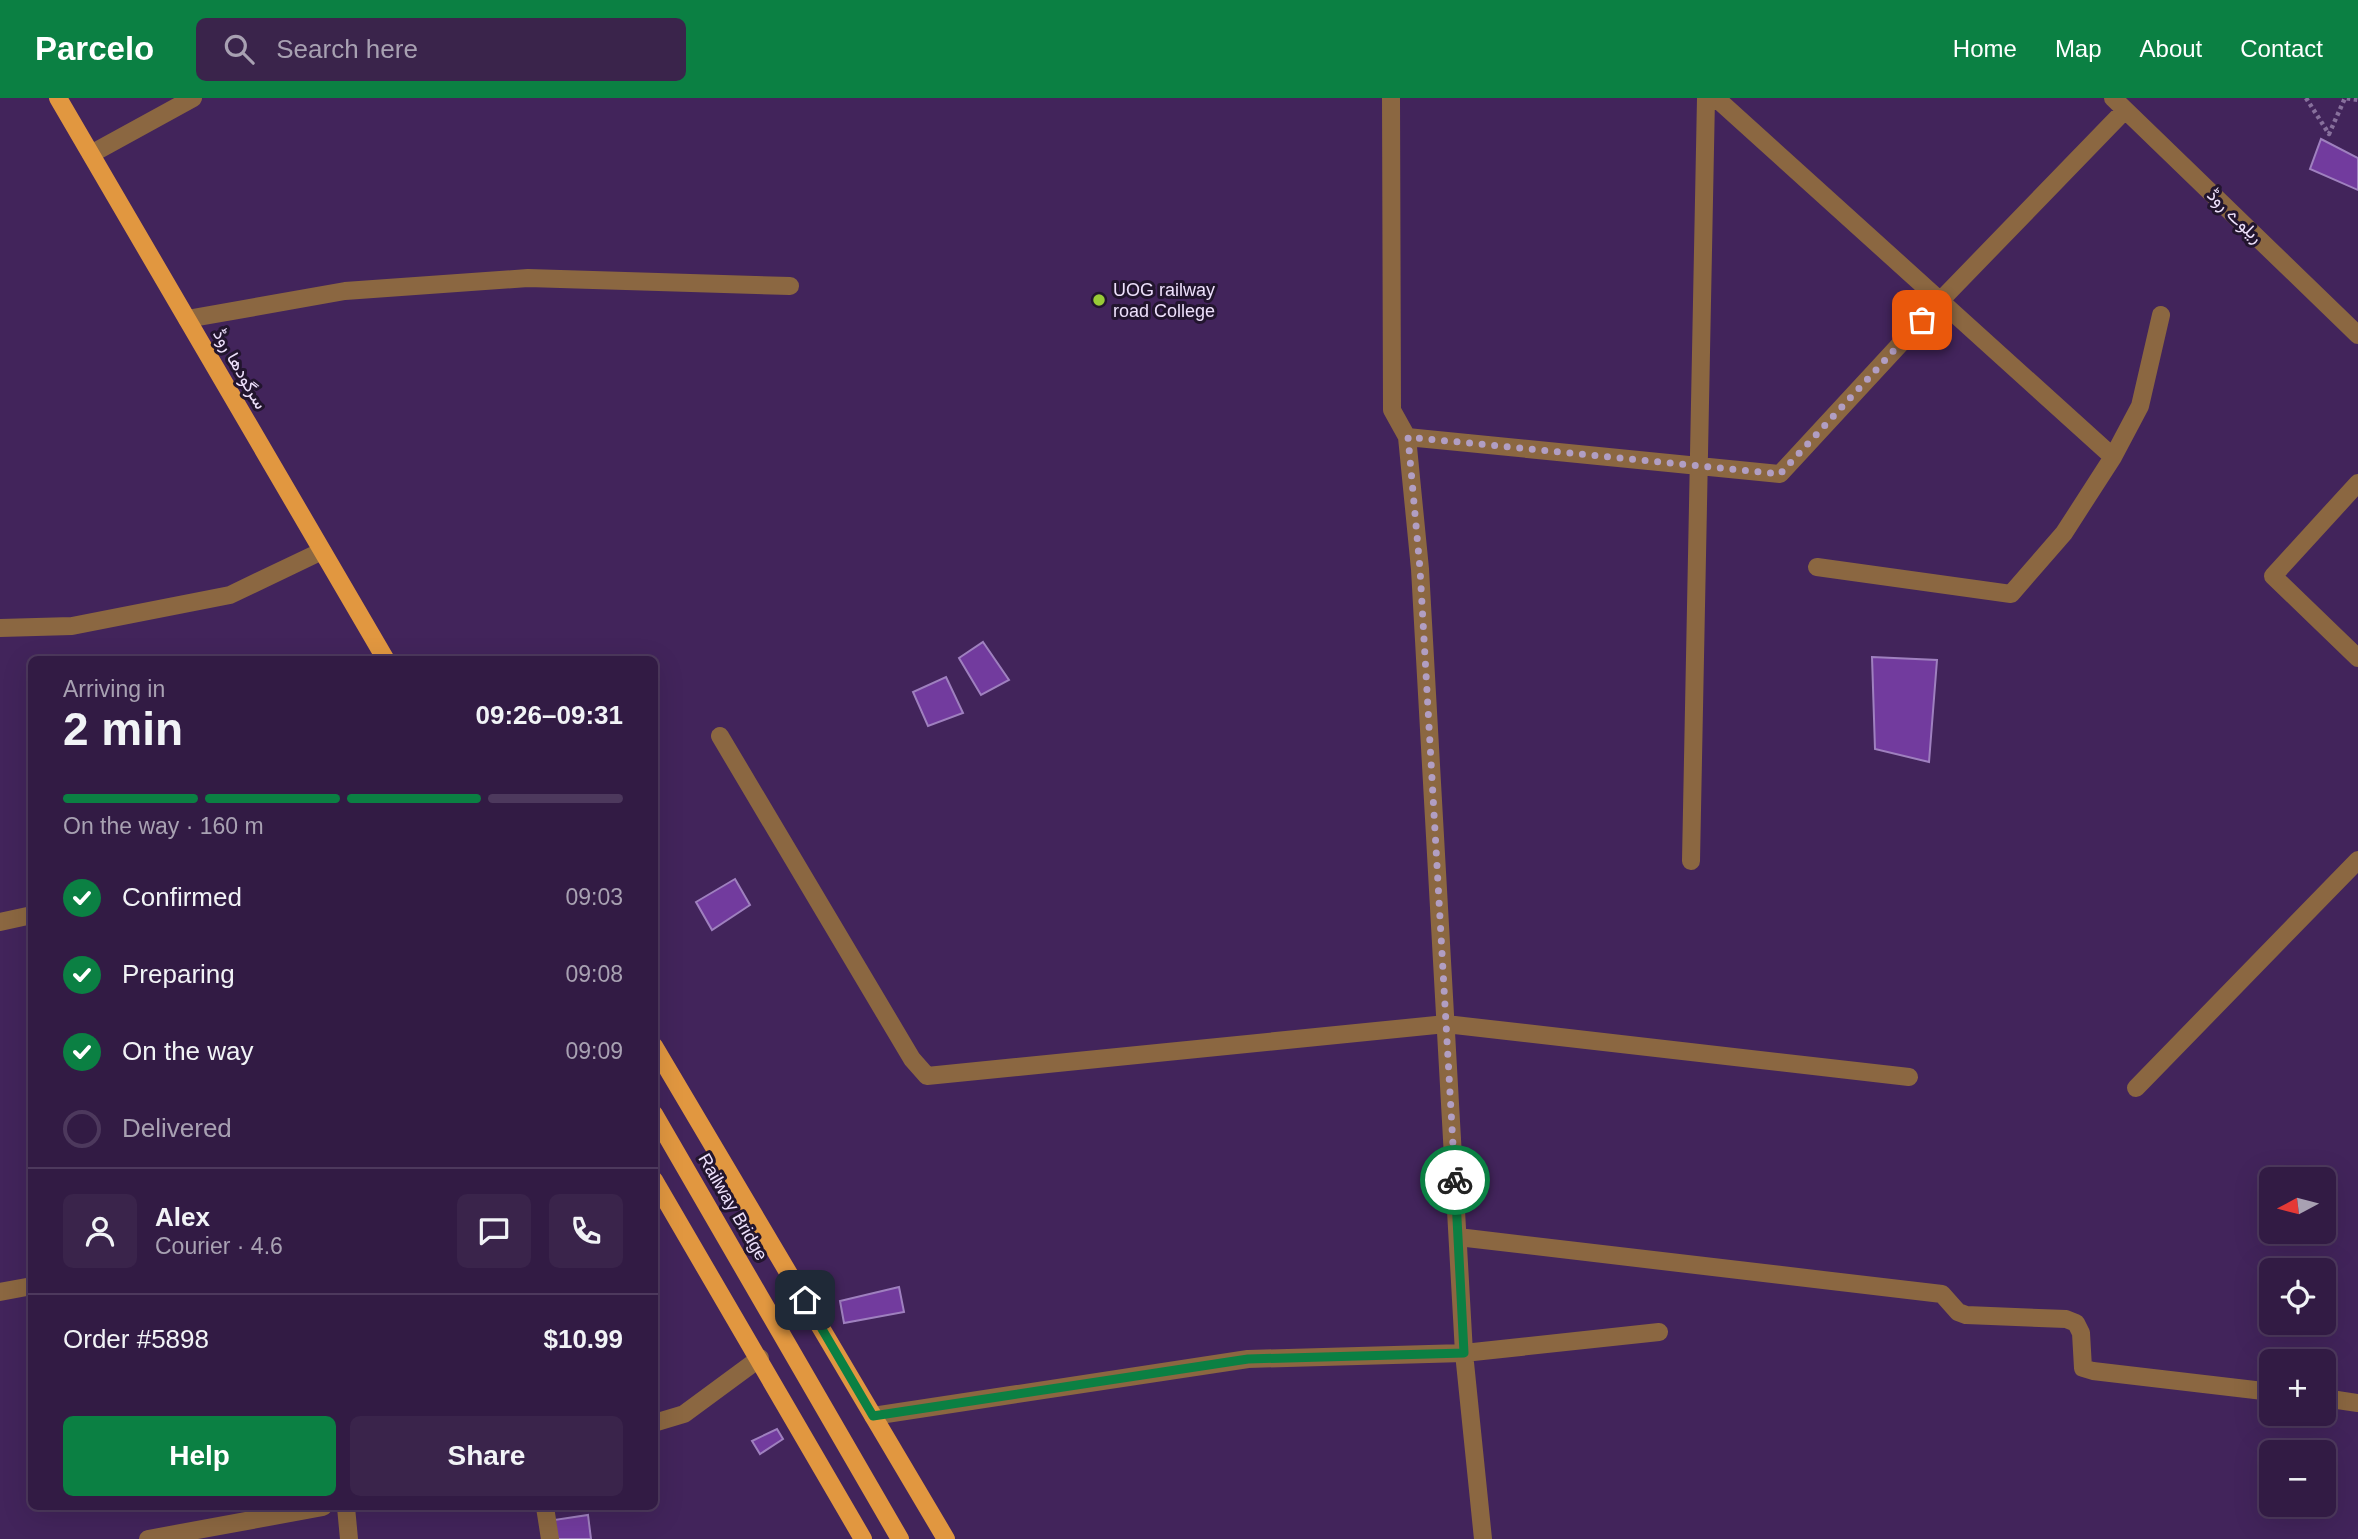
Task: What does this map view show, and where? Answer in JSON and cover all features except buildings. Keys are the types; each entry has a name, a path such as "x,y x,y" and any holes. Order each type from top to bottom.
{"main road":[{"name":"سرگودھا روڈ","path":"58,98 384,656"},
{"path":"658,1053 946,1539"},
{"name":"Railway Bridge","path":"658,1121 900,1539"},
{"path":"658,1187 863,1539"}],"street":[{"path":"91,155 193,98"},
{"path":"1391,98 1392,410 1408,437 1420,569 1464,1353 1483,1539"},
{"path":"1691,861 1706,98"},
{"path":"1716,98 2113,457"},
{"path":"1408,437 1780,474 2119,104"},
{"name":"ریلوے روڈ","path":"2119,104 2358,335"},
{"path":"187,319 345,291 528,278 790,286"},
{"path":"1817,567 2011,594 2064,533 2113,457 2140,406 2161,315"},
{"path":"2358,483 2273,576 2358,657"},
{"path":"0,628 72,626 230,595 322,551"},
{"path":"720,736 912,1059 927,1076 1446,1024 1909,1077"},
{"path":"2136,1088 2358,860"},
{"path":"0,922 28,916"},
{"path":"1458,1237 1942,1294 1958,1312 1966,1315 2066,1318 2076,1322 2081,1333 2082,1368 2259,1390"},
{"path":"0,1292 28,1287"},
{"path":"873,1416 1248,1359 1464,1353 1659,1332"},
{"path":"658,1422 684,1414 760,1358"},
{"path":"2336,1399 2358,1402"},
{"path":"148,1539 307,1510"},
{"path":"346,1510 349,1539"},
{"path":"545,1510 550,1539"}],"path":[{"path":"2306,98 2329,134 2345,98 2358,100"}],"way so far":[{"path":"1455,1180 1420,569 1408,437 1780,474 1922,320"}],"place":[{"name":"UOG railway road College","path":"1099,300"}],"route":[{"path":"805,1300 873,1416 1248,1359 1464,1353 1455,1180"}]}
